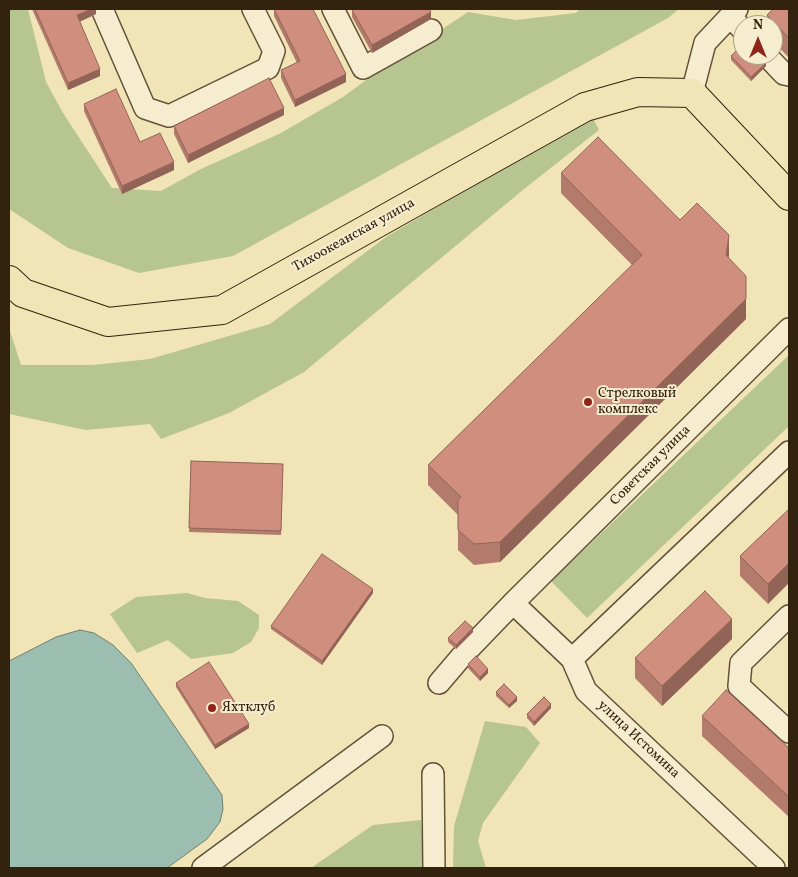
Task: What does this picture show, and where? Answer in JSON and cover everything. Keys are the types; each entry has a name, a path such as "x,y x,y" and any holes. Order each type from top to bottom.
{"main road":[{"name":"Тихоокеанская улица","path":"9,280 23,293 108,322 222,310 585,107 638,92 692,93"},
{"path":"692,93 789,196"}],"street":[{"path":"102,9 145,108 169,116 268,68 274,51 252,9"},
{"path":"333,9 363,68 431,30"},
{"path":"692,93 705,43 733,21"},
{"path":"775,65 784,74 789,76"},
{"name":"Советская улица","path":"439,683 513,603 789,329"},
{"path":"572,659 788,457"},
{"name":"улица Истомина","path":"513,603 572,659 586,691 774,868"},
{"path":"789,616 741,663 739,686 789,732"},
{"path":"203,868 382,736"},
{"path":"434,774 434,868"}],"green space":[{"path":"9,9 28,9 46,82 63,113 112,188 161,191 201,169 281,133 343,97 377,72 468,12 516,20 576,13 580,9 679,9 668,18 233,256 139,273 68,248 9,209"},
{"path":"592,116 599,130 524,189 304,372 229,413 161,439 150,424 86,430 9,414 9,328 21,365 93,365 150,359 270,324 386,237"},
{"path":"789,355 789,426 587,618 551,581"},
{"path":"187,593 205,598 238,601 259,615 259,628 251,642 233,653 191,659 168,640 137,653 110,614 136,597"},
{"path":"485,721 526,727 540,743 483,823 478,841 486,868 453,868 454,826"},
{"path":"421,820 425,868 311,868 373,825"}],"shaded area":[{"path":"80,630 94,633 113,645 131,663 222,795 223,809 220,822 207,839 167,868 9,868 9,661 56,637"}],"building":[{"path":"35,9 92,9 77,15 100,69 68,83"},
{"path":"274,9 313,9 346,74 295,100 281,70 300,61"},
{"path":"353,9 429,9 431,12 372,45"},
{"path":"773,9 789,9 789,38 783,32 783,15 767,15"},
{"path":"740,65 764,65 751,77"},
{"path":"269,78 284,108 188,155 174,126"},
{"path":"116,89 140,142 160,133 174,162 122,186 84,104"},
{"name":"Стрелковый комплекс","path":"598,137 680,220 697,203 729,235 726,255 746,276 746,299 500,542 474,544 458,530 458,500 461,497 428,465 642,255 561,173"},
{"path":"191,461 283,464 281,531 189,528"},
{"path":"789,509 789,563 768,584 740,556"},
{"path":"322,554 373,589 322,661 271,626"},
{"path":"705,591 732,619 662,686 635,658"},
{"path":"465,621 473,628 456,645 448,638"},
{"path":"476,656 488,669 480,677 468,664"},
{"name":"Яхтклуб","path":"209,662 249,724 215,745 176,683"},
{"path":"504,684 517,697 509,705 496,692"},
{"path":"726,690 789,748 789,797 702,716"},
{"path":"544,697 551,704 534,722 527,714"}],"place":[{"name":"Стрелковый комплекс","path":"588,402"},
{"name":"Яхтклуб","path":"212,708"}]}
